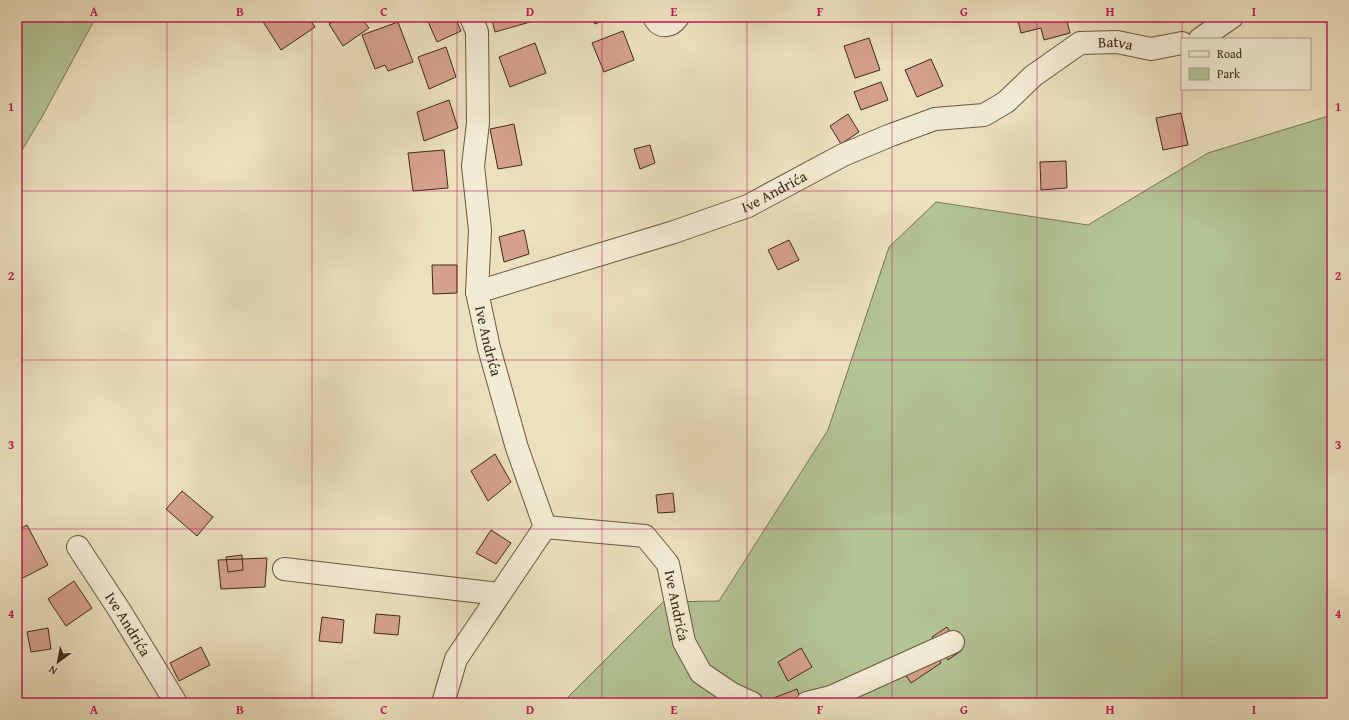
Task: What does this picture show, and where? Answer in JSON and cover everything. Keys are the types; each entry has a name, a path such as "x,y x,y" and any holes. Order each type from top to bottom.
{"street":[{"name":"Ive Andrića","path":"471,17 477,32 478,123 473,166 480,230 477,292 489,348 517,448 544,527 645,536 668,564 684,642 701,673 732,694 752,703"},
{"path":"654,17 656,21 663,26 668,26 673,24 678,17"},
{"path":"1201,38 1232,17"},
{"name":"Batva","path":"1053,61 1080,43 1117,42 1151,49 1181,43"},
{"name":"Ive Andrića","path":"477,292 674,232 748,206 843,155 891,134 935,119 984,114 1006,102 1033,76 1053,61"},
{"path":"443,703 456,659 544,527"},
{"name":"Ive Andrića","path":"78,547 120,611 176,703"},
{"path":"284,569 499,594"},
{"path":"807,703 831,697 954,642"}],"green space":[{"path":"17,17 96,17 42,117 19,155 17,153"},
{"path":"1332,115 1332,703 562,703 663,602 719,601 828,430 889,247 936,202 1088,225 1208,153"}],"building":[{"path":"260,17 308,17 315,27 281,50"},
{"path":"340,17 360,17 369,28 343,46 329,24"},
{"path":"426,17 455,17 461,31 437,42"},
{"path":"491,17 528,17 530,22 495,32"},
{"path":"592,17 611,17 595,24"},
{"path":"1017,17 1042,17 1042,19 1051,17 1066,17 1070,33 1044,40 1041,28 1021,33"},
{"path":"398,22 413,62 388,71 385,65 375,69 362,35"},
{"path":"623,31 634,60 604,72 592,43"},
{"path":"869,38 880,70 855,78 844,46"},
{"path":"535,43 546,73 510,87 499,57"},
{"path":"446,47 456,77 429,89 418,57"},
{"path":"931,59 943,86 917,97 905,70"},
{"path":"881,82 888,100 861,110 854,92"},
{"path":"449,100 458,128 424,141 417,112"},
{"path":"1181,113 1188,145 1163,150 1156,118"},
{"path":"848,114 859,132 841,144 830,126"},
{"path":"514,124 522,165 498,169 490,129"},
{"path":"650,145 655,163 640,169 634,149"},
{"path":"444,150 448,188 413,191 408,153"},
{"path":"1066,161 1067,188 1041,190 1040,162"},
{"path":"524,230 529,254 504,262 499,237"},
{"path":"789,240 799,260 778,270 768,250"},
{"path":"432,265 457,265 457,293 433,294"},
{"path":"495,454 511,482 488,501 471,471"},
{"path":"182,491 213,517 197,536 166,509"},
{"path":"673,493 675,512 658,513 656,495"},
{"path":"27,525 48,565 17,581 17,530"},
{"path":"491,530 511,543 496,564 476,553"},
{"path":"242,555 243,570 228,572 226,557"},
{"path":"267,558 265,587 221,589 218,560"},
{"path":"74,581 92,608 66,626 48,599"},
{"path":"376,614 400,616 398,635 374,633"},
{"path":"322,617 344,620 342,643 319,641"},
{"path":"947,627 962,650 948,660 932,637"},
{"path":"48,628 51,649 31,652 27,632"},
{"path":"927,642 941,663 911,683 897,662"},
{"path":"201,647 210,665 179,681 170,663"},
{"path":"801,648 812,667 788,681 778,662"},
{"path":"797,689 802,703 773,703 771,699"}]}
